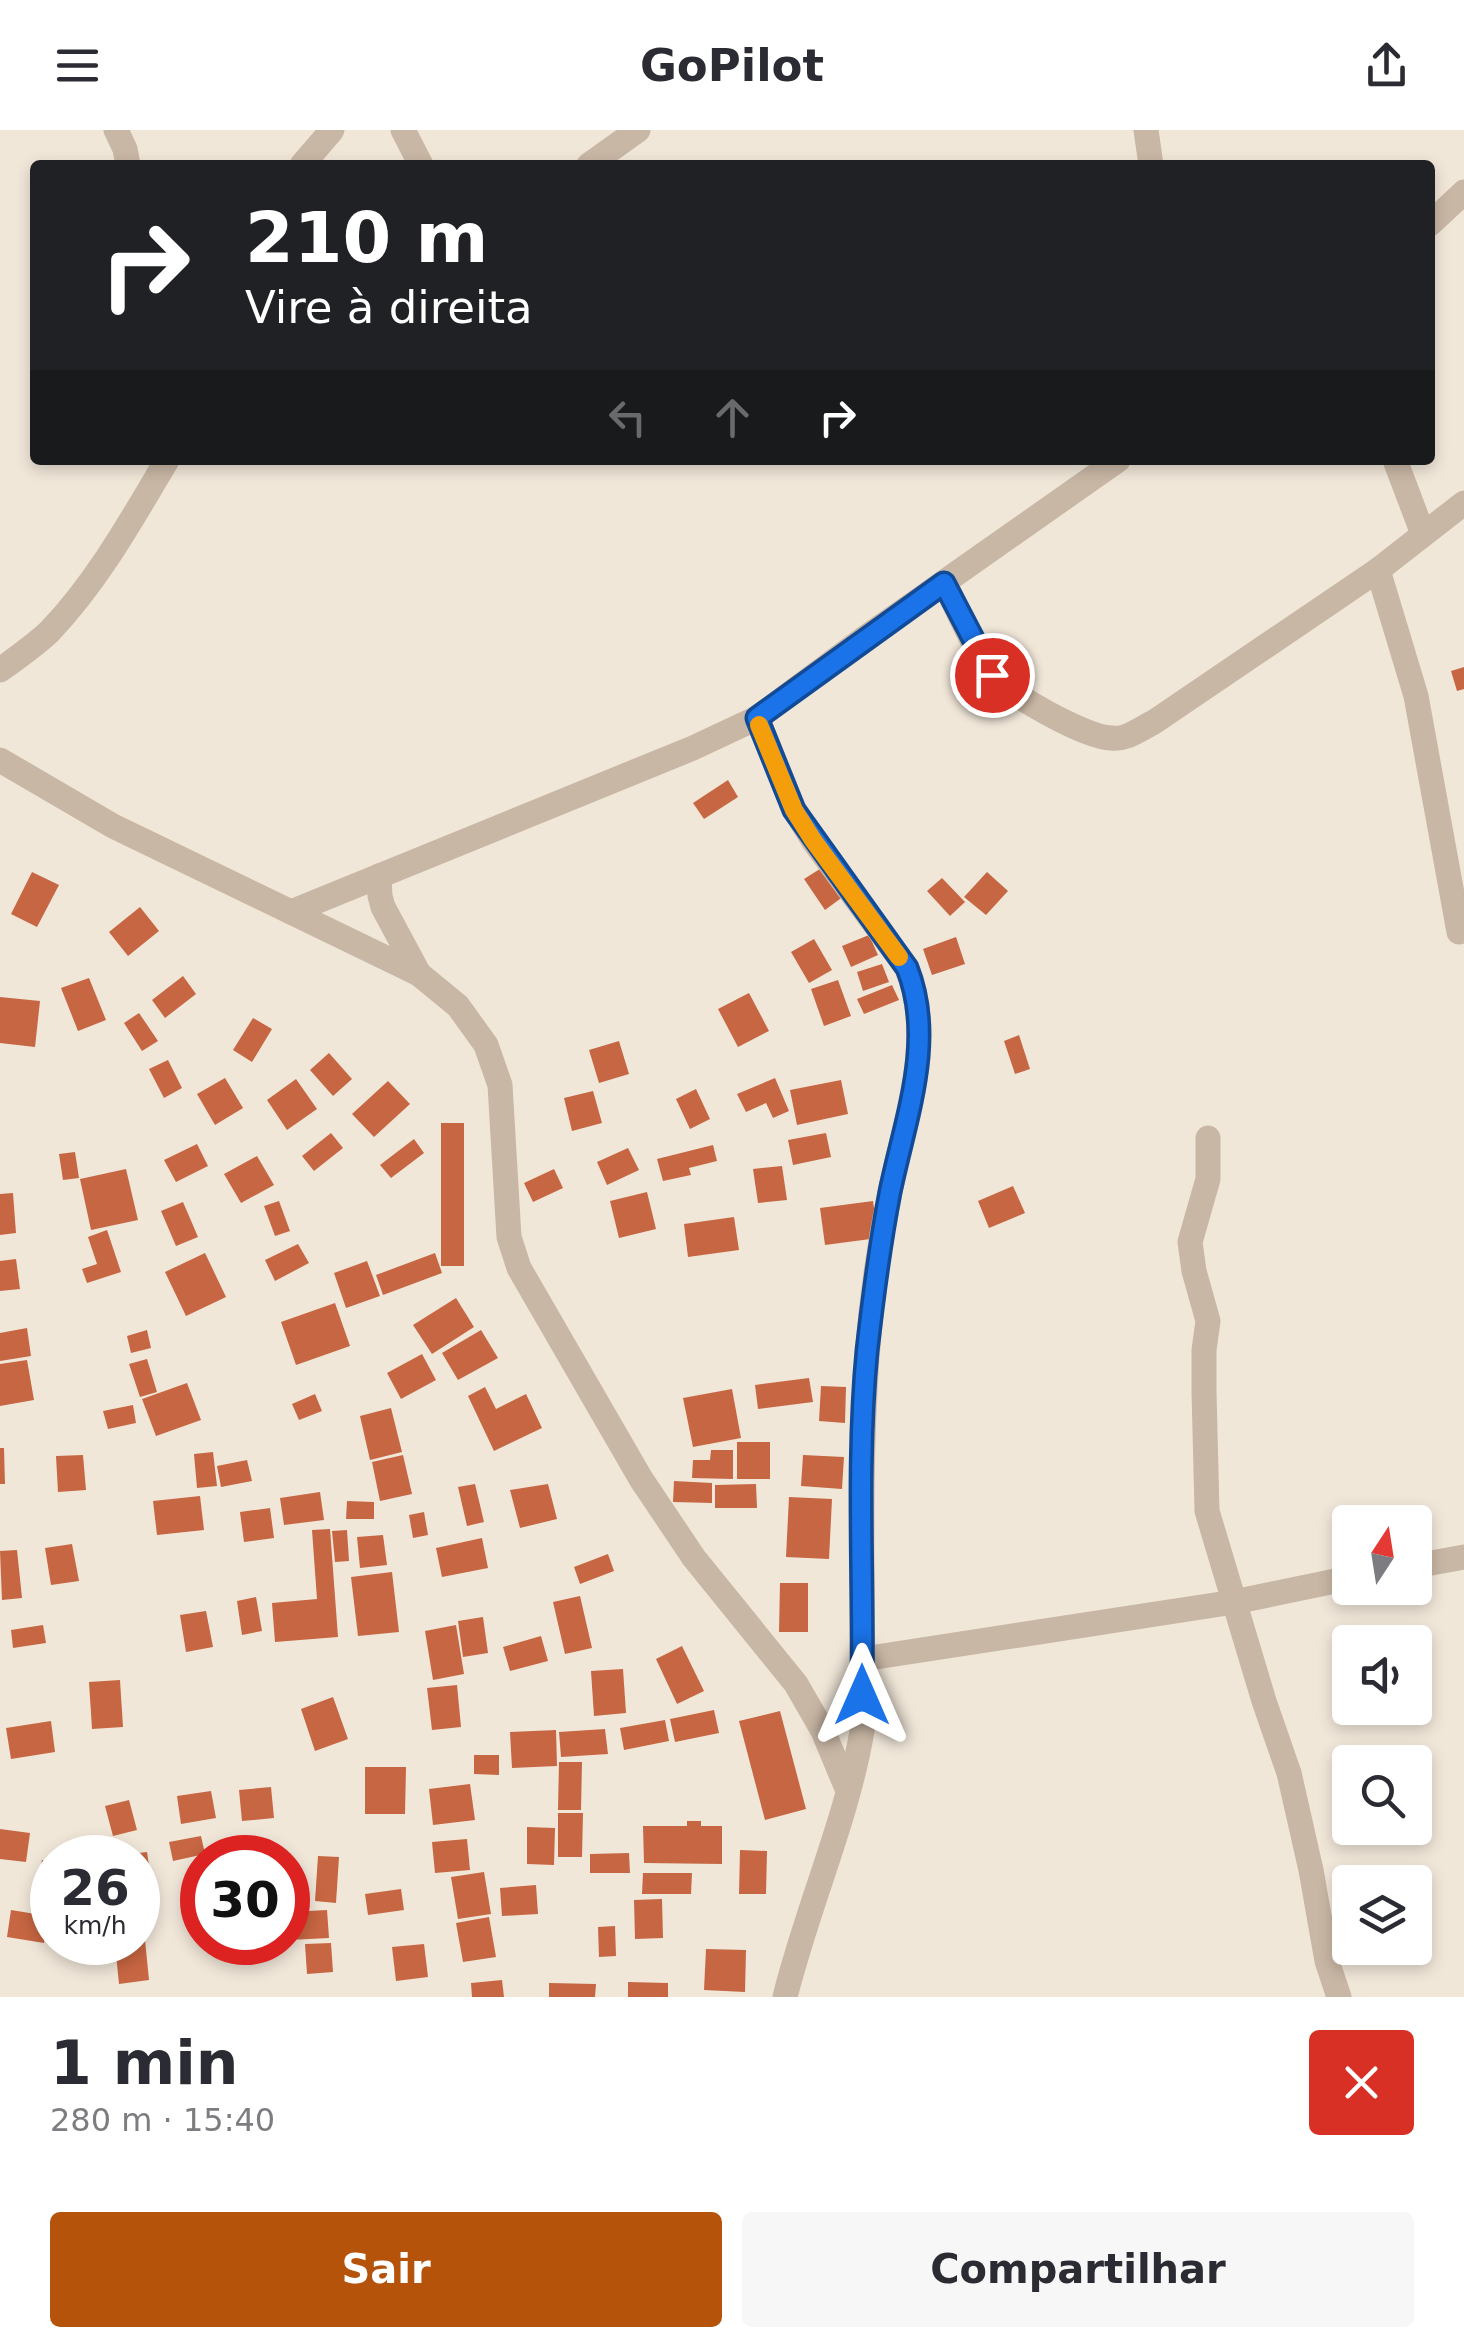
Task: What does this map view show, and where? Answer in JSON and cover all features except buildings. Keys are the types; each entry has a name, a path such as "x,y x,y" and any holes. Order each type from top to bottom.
{"street":[{"path":"116,130 127,160"},
{"path":"306,160 332,130"},
{"path":"403,130 418,160"},
{"path":"596,160 638,130"},
{"path":"1146,130 1150,160"},
{"path":"1435,219 1464,192"},
{"path":"0,670 48,632 82,592 164,465"},
{"path":"291,912 693,748 757,718 1111,465"},
{"path":"1397,465 1423,534"},
{"path":"944,583 992,675 1022,698 1076,728 1110,738 1127,737 1378,570 1464,503"},
{"path":"1378,570 1416,696 1460,932"},
{"path":"757,718 794,810 907,968 916,992 919,1019 910,1111 890,1193 867,1354 861,1479 862,1731 857,1762 785,1997"},
{"path":"0,760 113,826 419,974 444,992 467,1019 486,1044 500,1085 508,1237 519,1268 652,1495 694,1558 796,1684 823,1731 848,1791"},
{"path":"379,876 383,907 419,974"},
{"path":"1208,1138 1208,1178 1190,1242 1208,1321 1204,1350 1207,1511 1289,1773 1339,1997"},
{"path":"1432,1563 1464,1557"},
{"path":"863,1659 1234,1602 1332,1582"}],"slow traffic":[{"path":"759,725 794,810 899,957"}],"route":[{"path":"862,1695 861,1479 867,1354 890,1193 910,1111 919,1019 916,992 907,968 794,810 757,718 944,583 992,675"}]}
